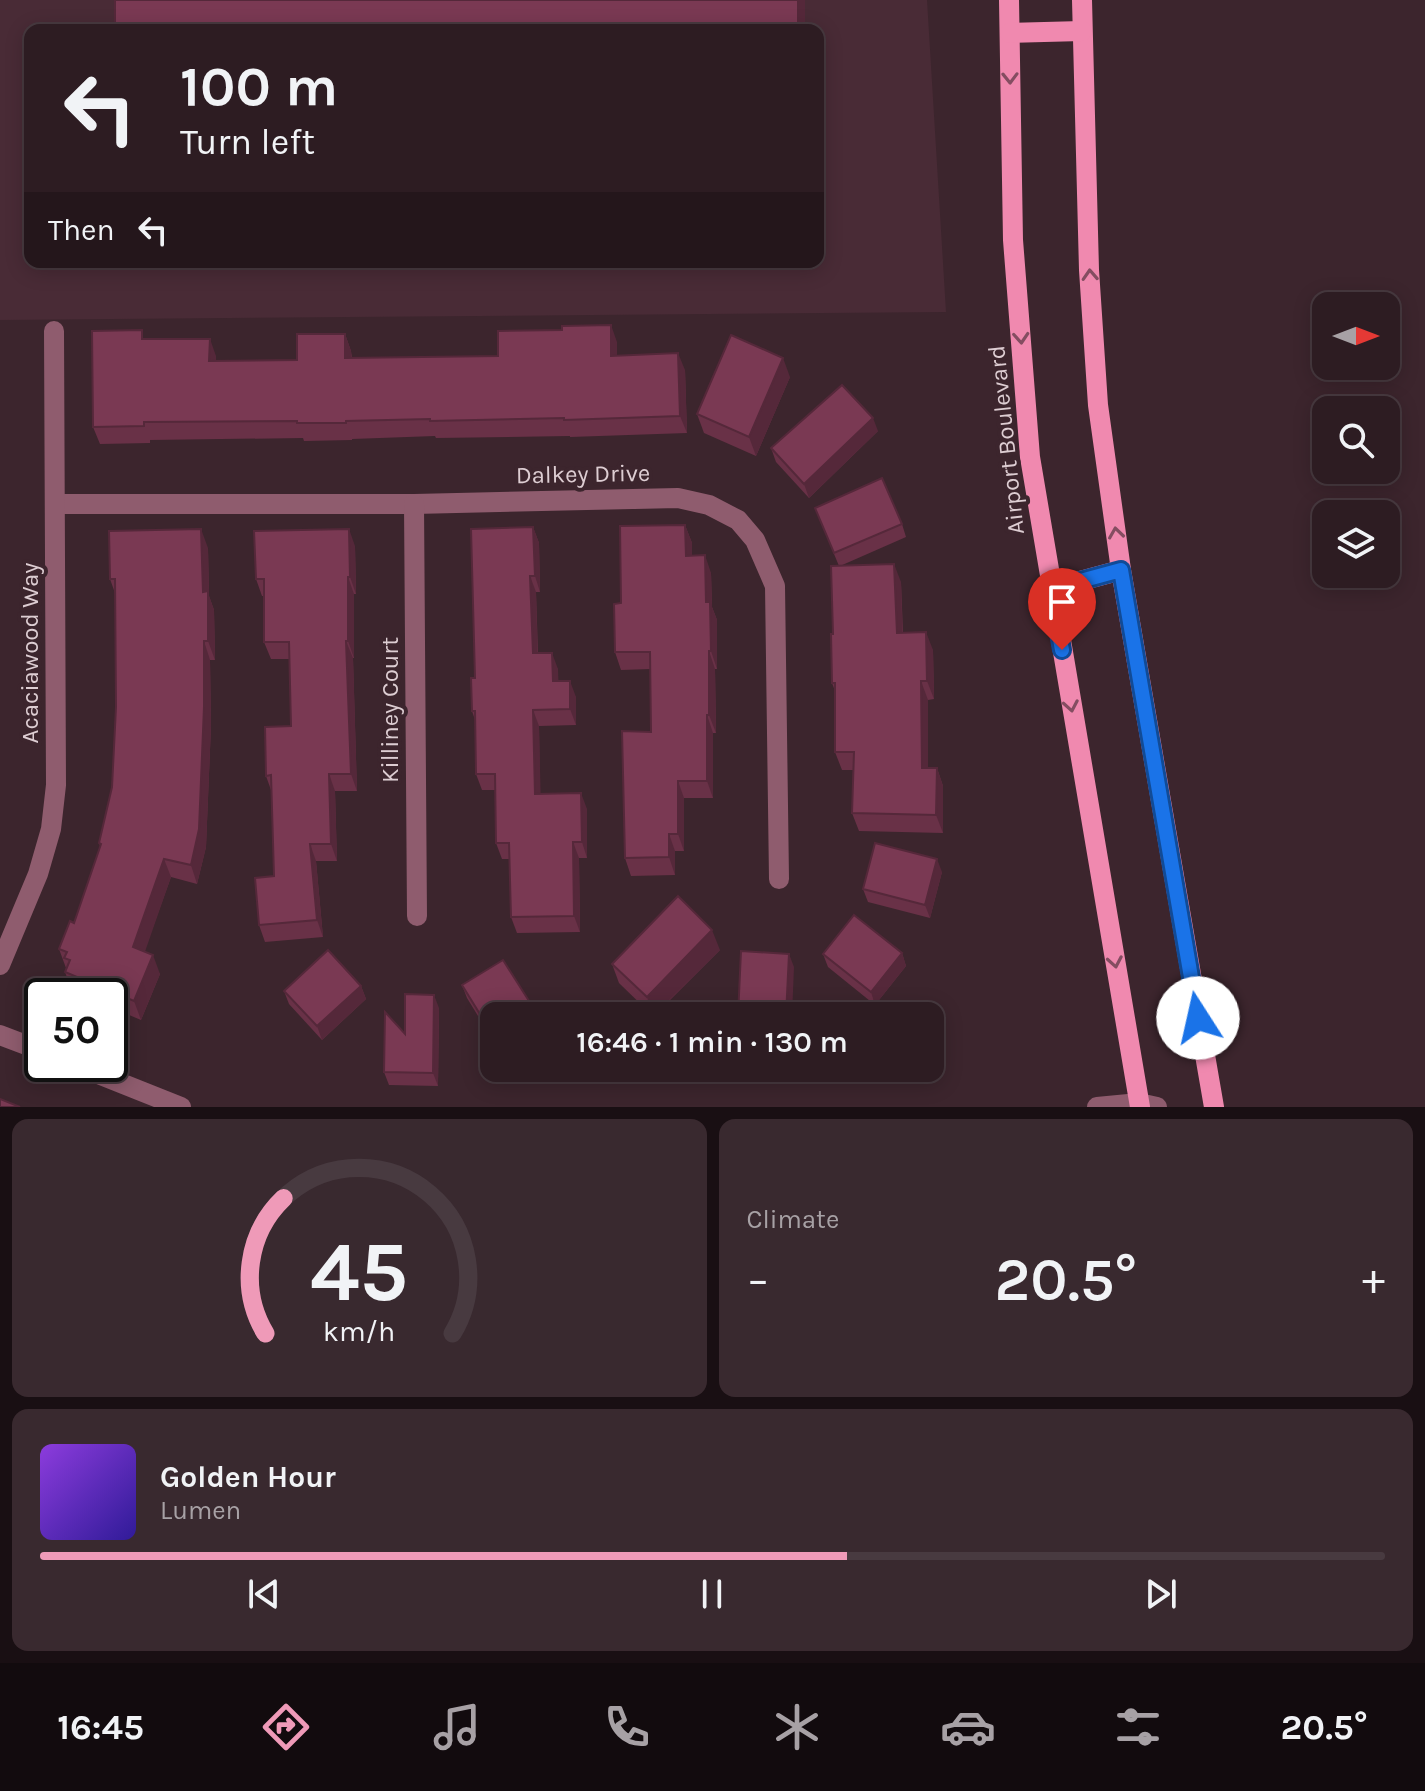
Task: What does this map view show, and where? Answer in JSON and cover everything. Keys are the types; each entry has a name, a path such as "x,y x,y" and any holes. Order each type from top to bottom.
{"main road":[{"name":"Airport Boulevard","path":"1009,0 1013,240 1030,457 1145,1106"},
{"path":"1082,0 1089,270 1098,405 1121,570 1214,1107"},
{"path":"1010,33 1082,31"},
{"path":"1051,589 1121,570"}],"street":[{"name":"Acaciawood Way","path":"0,965 38,874 51,829 56,785 54,331"},
{"name":"Dalkey Drive","path":"56,504 414,504 678,498 709,505 738,520 755,540 775,586 779,879"},
{"name":"Killiney Court","path":"414,504 417,916"},
{"path":"0,1035 24,1044"},
{"path":"118,1082 181,1107"},
{"path":"1097,1107 1145,1106"}],"shaded area":[{"path":"0,0 927,0 946,312 0,320"}],"building":[{"path":"115,0 798,0 798,24 115,24"},
{"path":"611,325 611,356 678,353 680,416 346,423 144,422 144,426 93,427 92,331 142,330 142,339 210,339 209,361 297,360 297,334 345,334 345,358 498,356 498,331"},
{"path":"731,335 783,358 749,437 697,414"},
{"path":"842,385 873,418 804,484 771,448"},
{"path":"882,478 902,524 834,553 815,508"},
{"path":"685,525 686,556 705,555 706,602 710,602 707,781 678,781 678,834 669,834 669,857 625,858 622,731 651,732 650,652 615,652 614,604 621,603 620,526"},
{"path":"533,527 535,576 530,576 533,653 552,653 553,681 570,681 570,709 533,710 535,794 581,793 582,842 573,842 574,916 511,917 509,843 496,843 495,774 476,774 471,678 475,678 471,529"},
{"path":"201,529 203,592 208,591 199,829 191,865 164,859 133,947 153,955 134,1001 128,998 128,978 79,978 65,972 70,960 64,958 67,952 59,949 70,921 74,923 101,844 112,787 116,707 115,579 110,579 109,531"},
{"path":"349,529 346,641 351,774 329,774 331,844 310,844 317,920 259,925 255,878 274,876 271,775 266,776 265,727 291,726 289,642 264,642 264,579 256,579 254,531"},
{"path":"894,564 897,633 926,632 927,681 921,681 922,768 937,768 936,815 852,813 854,752 835,752 831,566"},
{"path":"875,843 937,859 925,905 863,889"},
{"path":"678,896 712,930 647,997 612,964"},
{"path":"854,915 902,953 871,992 823,954"},
{"path":"328,950 361,986 317,1026 284,991"},
{"path":"741,951 789,954 787,1002 739,1002"},
{"path":"503,960 530,1002 480,1002 480,1014 462,985"},
{"path":"405,994 434,995 433,1073 384,1072 385,1012 405,1034"},
{"path":"0,1099 20,1107 0,1107"}],"route":[{"path":"1062,650 1051,589 1121,570 1198,1018"}]}
